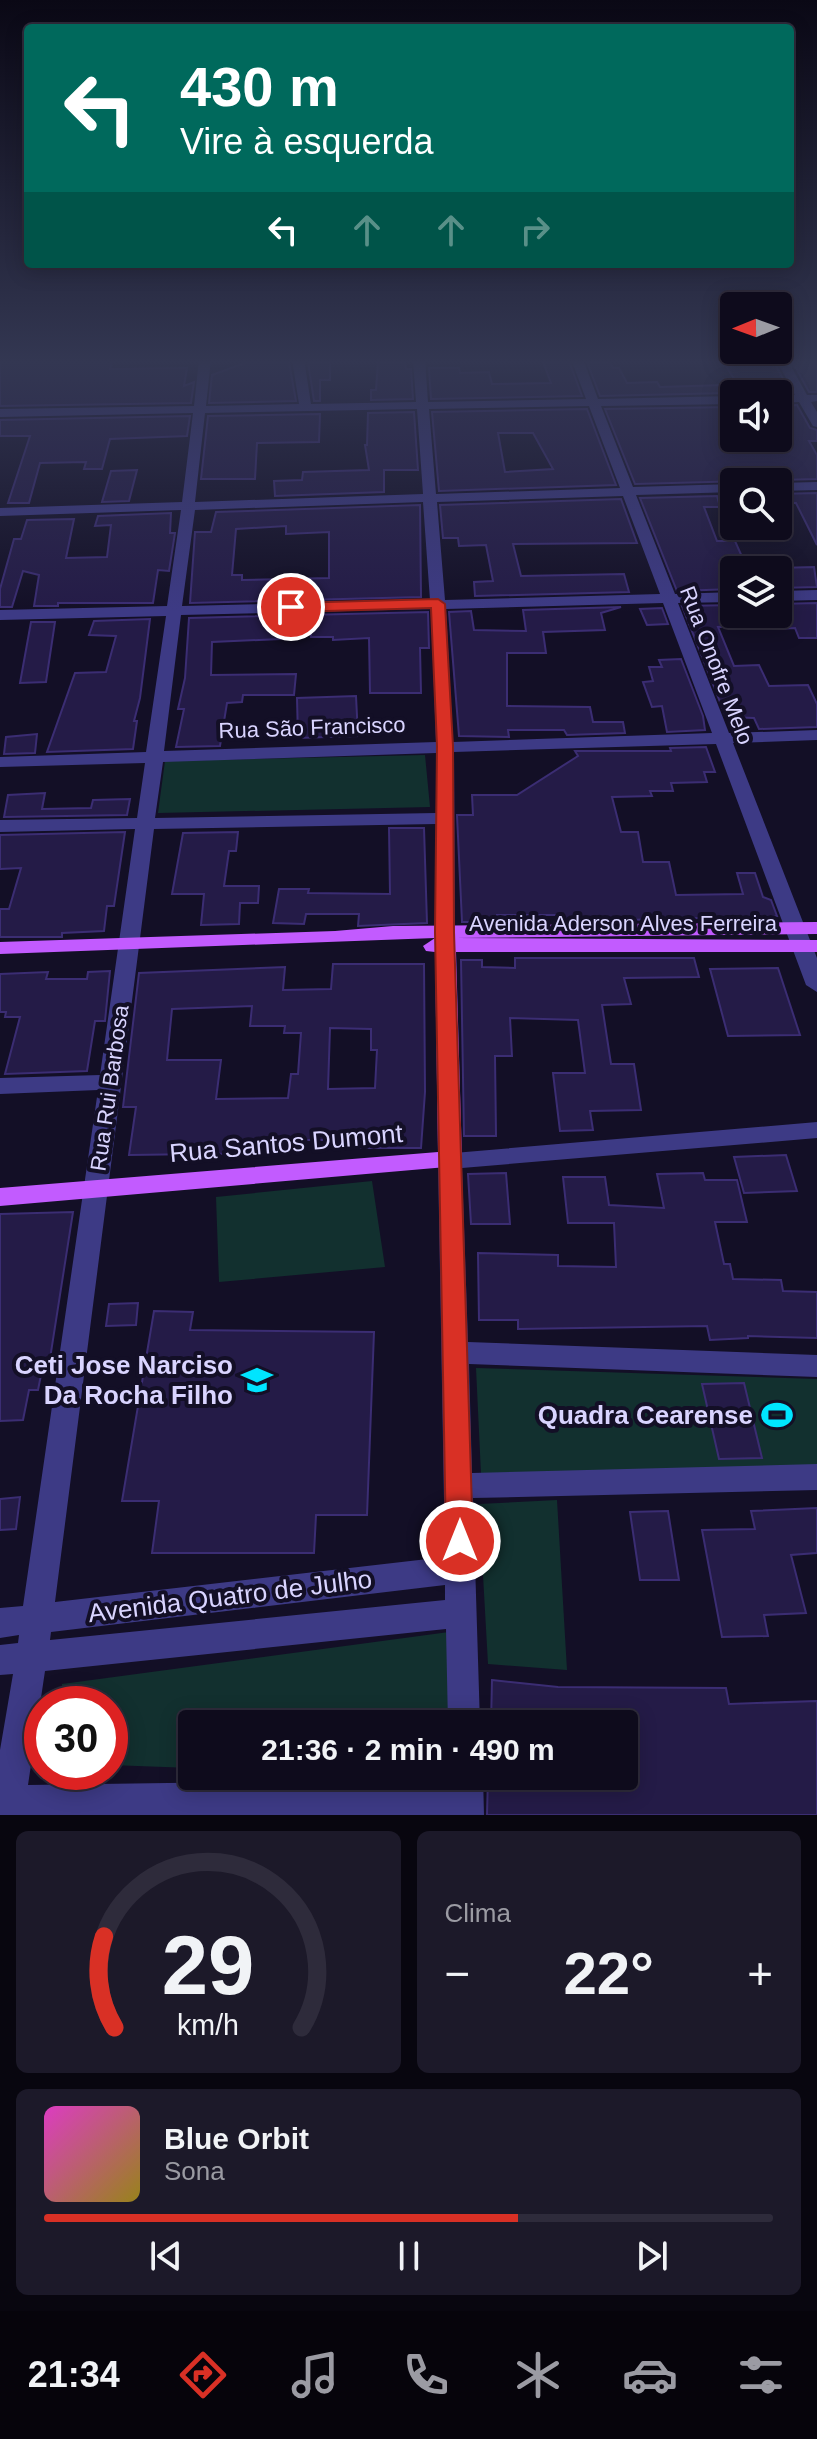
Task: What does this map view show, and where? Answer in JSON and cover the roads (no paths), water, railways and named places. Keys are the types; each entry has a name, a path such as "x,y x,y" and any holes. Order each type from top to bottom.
{"main road":[{"name":"Avenida Aderson Alves Ferreira","path":"0,948 335,937 808,937"},
{"path":"446,939 450,1160"},
{"name":"Rua Santos Dumont","path":"0,1197 450,1160"}],"street":[{"name":"Rua Rui Barbosa","path":"7,1809 32,1655 34,1619 196,444"},
{"path":"425,444 438,604 445,746 446,939"},
{"name":"Rua Onofre Melo","path":"608,444 720,736 808,937 817,985"},
{"path":"792,487 817,486"},
{"path":"0,512 720,488"},
{"path":"792,596 817,595"},
{"path":"0,615 720,597"},
{"name":"Rua São Francisco","path":"0,762 817,735"},
{"path":"0,826 444,818"},
{"path":"0,1086 110,1082"},
{"name":"Rua Santos Dumont","path":"450,1160 817,1130"},
{"path":"450,1160 463,1710"},
{"path":"456,1353 817,1366"},
{"path":"460,1486 817,1477"},
{"name":"Avenida Quatro de Julho","path":"0,1623 460,1569"},
{"name":"Avenida Quatro de Julho","path":"0,1660 460,1613"},
{"path":"7,1809 467,1796"}],"place":[{"name":"Ceti Jose Narciso Da Rocha Filho","path":"257,1380"},
{"name":"Quadra Cearense","path":"777,1415"}]}
